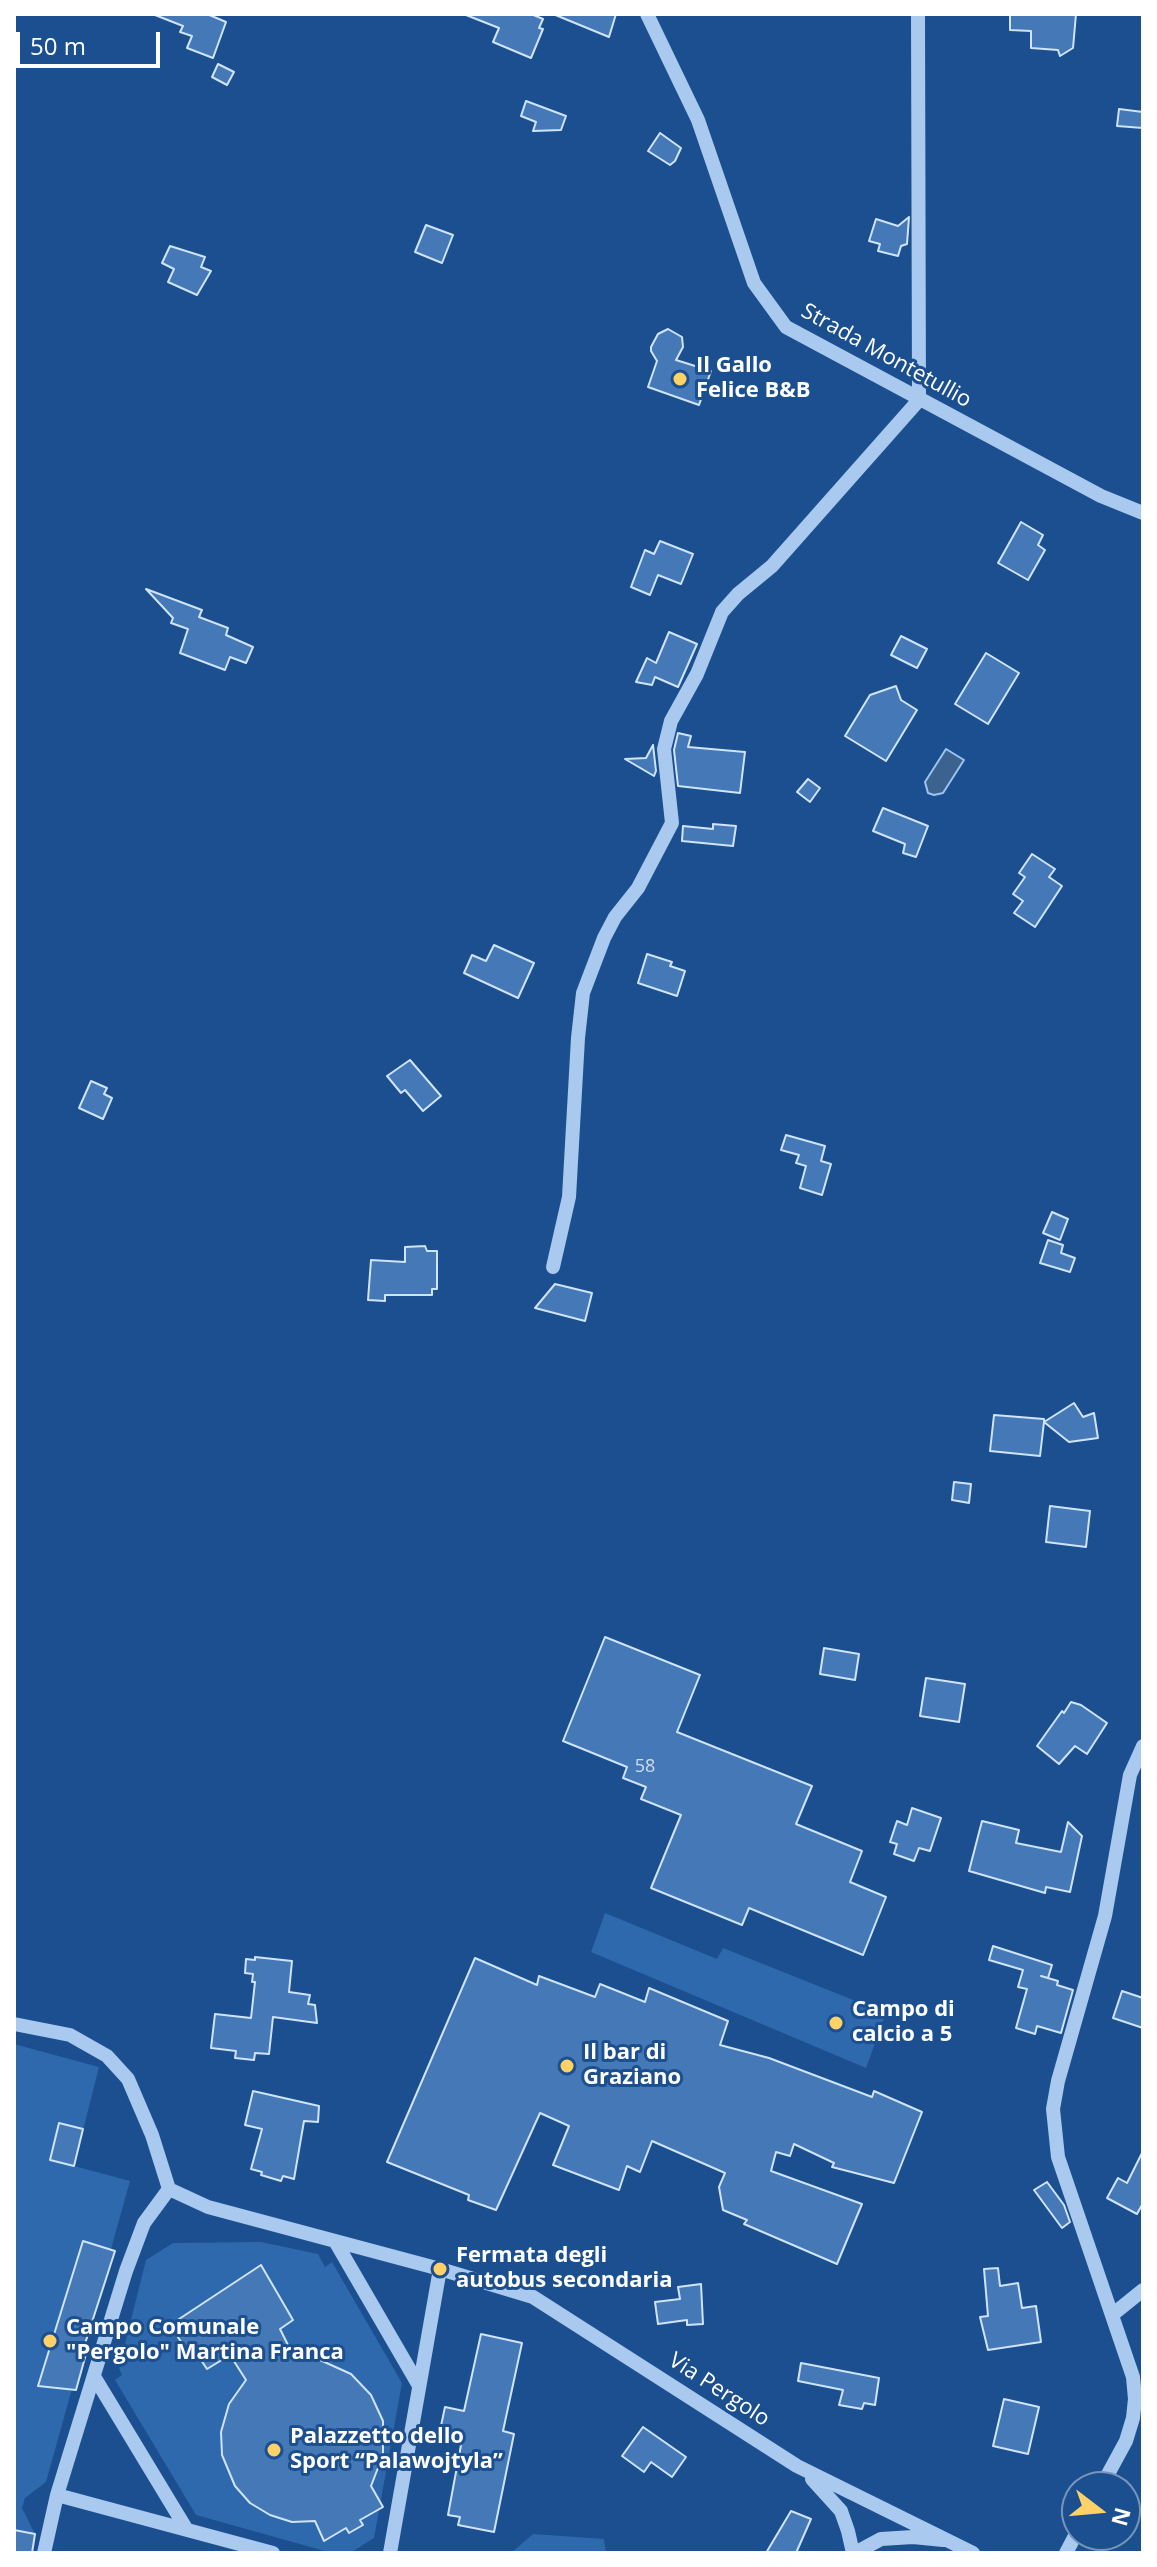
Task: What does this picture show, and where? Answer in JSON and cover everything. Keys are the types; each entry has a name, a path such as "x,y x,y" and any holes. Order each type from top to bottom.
{"street":[{"name":"Strada Montetullio","path":"647,14 698,120 754,283 786,327 1101,496 1143,513"},
{"path":"553,1267 569,1197 583,993 604,938 615,917 638,888 672,823 664,749 671,721 697,674 722,612 738,594 772,566 919,400 918,14"},
{"path":"1110,2471 1126,2441 1133,2418 1133,2377 1058,2157 1053,2109 1058,2081 1105,1916 1130,1775 1143,1746"},
{"path":"14,2024 70,2035 107,2056 128,2079 152,2135 169,2189 144,2223 126,2271 57,2495 44,2553"},
{"name":"Via Pergolo","path":"169,2189 208,2207 440,2269 518,2292 547,2305 797,2466 973,2553"},
{"path":"335,2241 418,2384"},
{"path":"390,2553 440,2269"},
{"path":"1112,2315 1143,2290"},
{"path":"95,2378 187,2530"},
{"path":"797,2466 826,2492 841,2511 854,2553 881,2539 895,2537 952,2541"},
{"path":"57,2495 273,2553"}],"shaded area":[{"path":"946,749 964,760 943,793 928,793 925,782"},
{"path":"605,1913 717,1959 723,1948 886,2013 866,2068 591,1952"},
{"name":"Campo Comunale \"Pergolo\" Martina Franca","path":"14,2044 99,2067 74,2166 130,2181 46,2482 25,2498 22,2508 35,2534 32,2553 14,2553"},
{"name":"Palazzetto dello Sport “Palawojtyla”","path":"261,2242 318,2254 325,2267 332,2262 402,2383 374,2538 350,2553 332,2553 196,2515 115,2380 122,2375 119,2368 146,2260 173,2243"},
{"path":"533,2534 604,2539 606,2553 511,2553"}],"building":[{"path":"207,14 226,22 213,58 187,48 192,36 180,32 183,26 155,15"},
{"path":"531,14 543,19 539,28 543,29 531,58 493,42 499,28 466,15"},
{"path":"553,14 616,14 609,37"},
{"path":"1010,14 1076,14 1073,48 1060,56 1058,50 1031,48 1031,31 1010,30"},
{"path":"218,64 234,72 227,85 212,77"},
{"path":"526,101 566,116 561,130 533,131 536,122 521,116"},
{"path":"1119,109 1143,112 1143,128 1117,126"},
{"path":"660,133 681,148 670,165 648,151"},
{"path":"909,217 907,244 901,246 898,256 878,251 880,244 869,241 876,219 898,226"},
{"path":"426,225 453,235 442,263 415,252"},
{"path":"170,246 205,257 201,267 211,271 197,295 168,282 174,269 162,263"},
{"name":"Il Gallo Felice B&B","path":"668,329 682,337 683,347 676,360 711,371 699,405 648,387 657,361 651,347 658,334"},
{"path":"1021,522 1043,535 1038,545 1045,550 1028,580 998,563"},
{"path":"660,541 693,554 681,584 658,575 650,595 631,587 645,550 654,554"},
{"path":"146,589 202,610 199,617 228,628 226,635 253,647 246,663 230,657 225,670 180,653 188,629 171,623 173,618"},
{"path":"669,632 697,644 678,687 655,677 652,685 636,682 647,658 656,663"},
{"path":"901,636 927,649 917,668 891,655"},
{"path":"986,653 1019,673 988,724 955,704"},
{"path":"896,686 901,700 917,710 886,761 845,736 870,695"},
{"path":"678,733 691,736 688,747 745,752 740,793 678,786 674,750"},
{"path":"653,745 654,776 625,759 646,758"},
{"path":"808,779 820,788 810,802 797,792"},
{"path":"883,808 928,826 916,857 903,853 905,844 873,831"},
{"path":"713,824 736,826 733,846 682,841 683,826 713,829"},
{"path":"1032,854 1055,869 1049,877 1062,886 1035,927 1014,913 1023,901 1013,894 1025,877 1019,873"},
{"path":"494,945 534,963 518,998 464,973 472,955 486,961"},
{"path":"647,954 672,962 670,966 685,971 677,996 638,983"},
{"path":"410,1060 441,1096 423,1111 405,1090 401,1093 387,1076"},
{"path":"91,1081 107,1088 104,1094 112,1098 103,1119 79,1108"},
{"path":"786,1135 825,1146 821,1161 831,1164 822,1195 800,1188 806,1166 796,1163 799,1155 781,1150"},
{"path":"1052,1212 1068,1219 1060,1240 1043,1233"},
{"path":"1048,1240 1063,1245 1061,1253 1075,1258 1070,1272 1040,1263"},
{"path":"425,1246 427,1251 437,1251 437,1289 432,1289 432,1295 385,1295 385,1301 368,1300 371,1260 405,1262 405,1247"},
{"path":"555,1284 592,1293 585,1321 535,1308"},
{"path":"1074,1403 1083,1417 1094,1413 1098,1438 1069,1442 1044,1422"},
{"path":"994,1415 1044,1419 1040,1456 990,1451"},
{"path":"954,1482 971,1484 969,1503 952,1500"},
{"path":"1050,1506 1090,1511 1086,1547 1046,1542"},
{"path":"605,1637 700,1675 677,1732 812,1786 796,1824 862,1851 850,1882 886,1897 863,1955 749,1908 742,1925 651,1888 681,1815 641,1799 646,1787 623,1778 627,1767 563,1741"},
{"path":"824,1648 859,1654 855,1680 820,1674"},
{"path":"926,1678 965,1684 959,1722 920,1716"},
{"path":"1071,1702 1081,1705 1107,1723 1087,1754 1075,1746 1059,1764 1037,1746"},
{"path":"912,1808 941,1818 930,1851 919,1848 914,1861 894,1854 897,1844 890,1842 897,1821 907,1825"},
{"path":"982,1821 1019,1830 1016,1843 1061,1852 1068,1822 1082,1836 1070,1892 1046,1887 1045,1893 969,1871"},
{"path":"993,1946 1052,1965 1048,1978 1041,1976 1073,1990 1061,2033 1037,2026 1035,2034 1016,2028 1027,1989 1018,1987 1023,1970 989,1960"},
{"path":"255,1957 292,1961 289,1992 310,1995 308,2004 315,2005 317,2023 273,2017 269,2054 255,2053 254,2060 235,2058 236,2051 211,2048 215,2014 251,2018 255,1982 252,1982 253,1974 245,1973 246,1959 255,1960"},
{"path":"475,1958 537,1985 539,1976 595,1997 600,1984 645,2002 649,1988 728,2021 720,2045 769,2058 872,2097 874,2091 922,2112 894,2183 832,2167 834,2163 794,2144 790,2156 776,2152 771,2171 862,2204 837,2264 744,2224 747,2220 723,2210 719,2187 725,2173 652,2141 640,2172 627,2166 619,2190 553,2165 569,2126 540,2113 496,2210 468,2200 469,2195 387,2162"},
{"path":"1122,1991 1143,1998 1143,2028 1113,2018"},
{"path":"253,2091 319,2106 318,2122 304,2121 294,2179 283,2176 281,2181 251,2169 262,2129 245,2125"},
{"path":"59,2123 83,2129 74,2166 50,2160"},
{"path":"1143,2151 1143,2203 1137,2214 1107,2198 1118,2178 1127,2183"},
{"path":"1047,2182 1064,2205 1070,2222 1062,2228 1034,2190"},
{"path":"83,2241 115,2251 82,2353 86,2354 76,2390 38,2386"},
{"path":"261,2265 293,2320 280,2329 295,2359 320,2360 351,2374 371,2395 383,2421 383,2455 371,2486 383,2507 360,2520 363,2525 349,2533 346,2528 324,2541 315,2521 292,2522 270,2515 250,2503 235,2486 222,2455 221,2432 229,2404 246,2380 230,2355 207,2369 197,2354 191,2357 170,2325"},
{"path":"998,2268 1000,2286 1018,2283 1022,2308 1036,2306 1041,2342 988,2350 980,2317 988,2316 984,2269"},
{"path":"701,2284 703,2324 687,2325 687,2320 658,2324 655,2302 680,2299 678,2287"},
{"path":"481,2334 522,2343 503,2431 514,2434 494,2532 458,2525 460,2517 448,2515 461,2445 438,2440 445,2407 464,2411"},
{"path":"801,2363 879,2378 875,2405 864,2403 862,2409 839,2405 843,2390 798,2381"},
{"path":"1004,2399 1039,2407 1028,2454 993,2446"},
{"path":"643,2427 686,2457 672,2477 651,2462 644,2472 622,2456"},
{"path":"791,2511 811,2519 796,2553 766,2553"},
{"path":"14,2530 35,2534 32,2553 14,2553"}],"place":[{"name":"Il Gallo Felice B&B","path":"680,379"},
{"name":"Campo di calcio a 5","path":"836,2023"},
{"name":"Il bar di Graziano","path":"567,2066"},
{"name":"Fermata degli autobus secondaria","path":"440,2269"},
{"name":"Campo Comunale \"Pergolo\" Martina Franca","path":"50,2341"},
{"name":"Palazzetto dello Sport “Palawojtyla”","path":"274,2450"}]}
